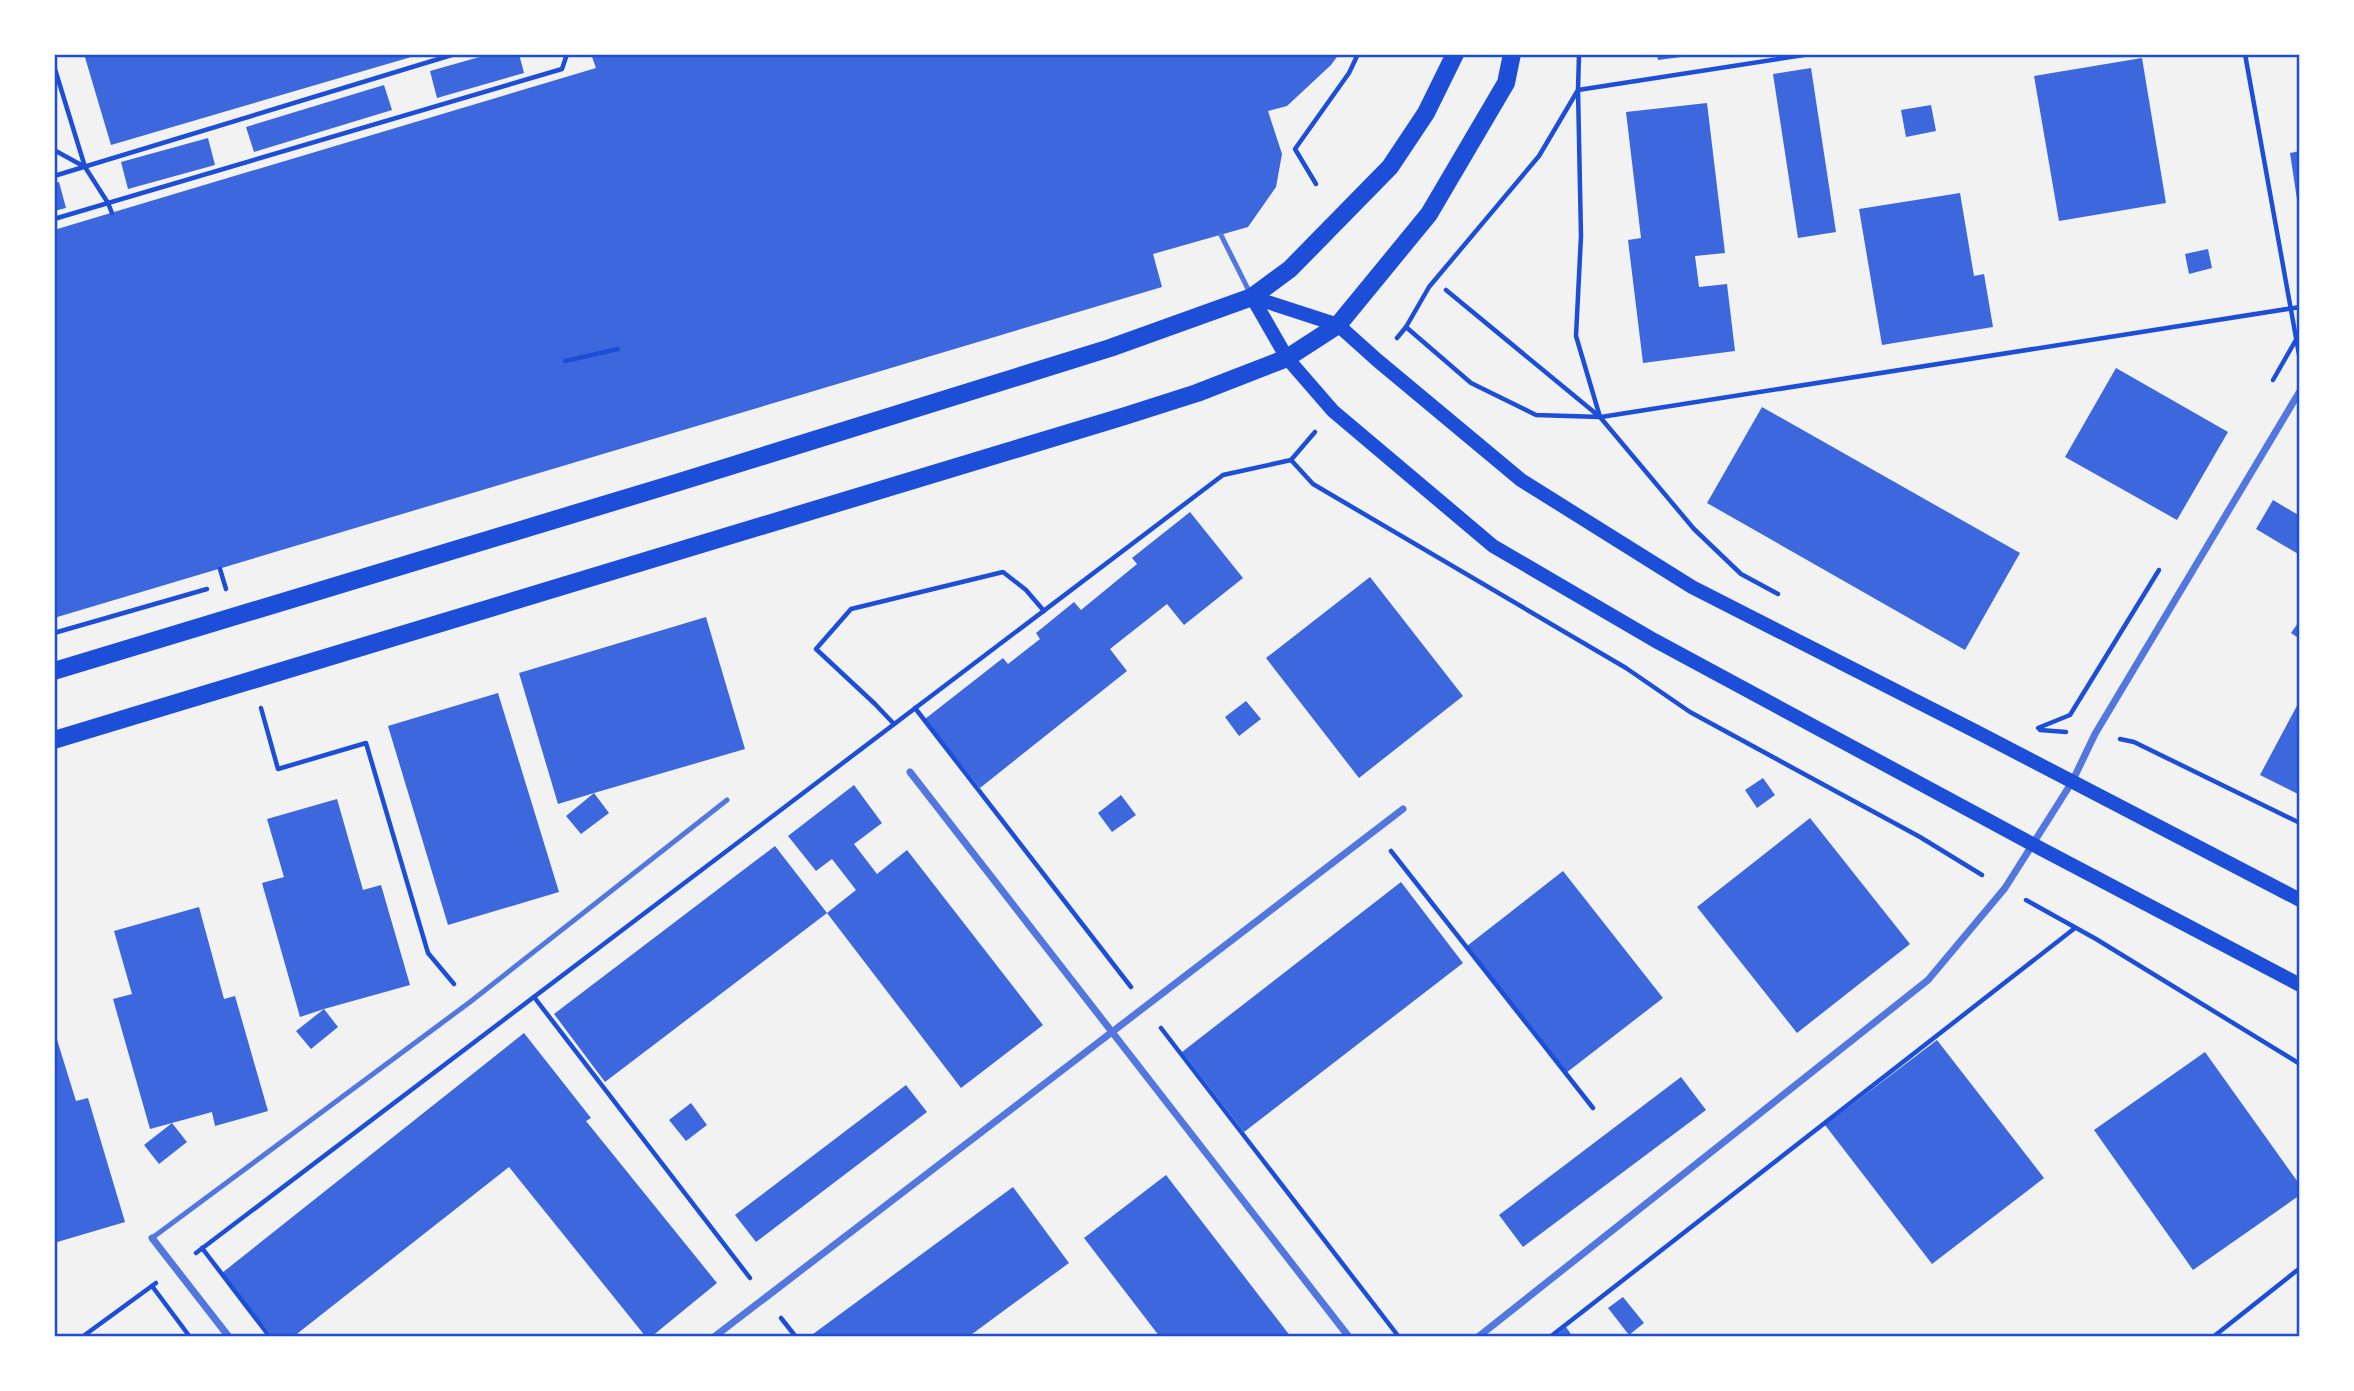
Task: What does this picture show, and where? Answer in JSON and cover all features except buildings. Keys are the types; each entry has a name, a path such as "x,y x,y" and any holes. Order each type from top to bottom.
{"main road":[{"path":"54,671 689,479 1097,352 1252,297 1290,269 1390,167 1426,113 1455,54"},
{"path":"54,740 1125,416 1197,393 1287,358 1338,325 1429,214 1506,83 1512,54"},
{"path":"1252,297 1338,325 1521,480 1692,587 2300,900"},
{"path":"1252,297 1287,358 1333,411 1493,546 1654,640 2300,985"}],"street":[{"path":"1478,1337 1928,980 2005,888 2072,782 2095,734 2300,391"},
{"path":"909,772 1349,1337"},
{"path":"714,1337 1403,809"},
{"path":"152,1238 229,1337"}],"lane":[{"path":"1221,235 1252,297"},
{"path":"152,1238 470,1002 727,800"}],"path":[{"path":"54,176 455,54"},
{"path":"54,219 562,69 567,54"},
{"path":"1316,184 1295,149 1349,73 1358,54"},
{"path":"1579,54 1581,236 1576,336 1600,417"},
{"path":"1578,90 1810,54"},
{"path":"2245,54 2300,360"},
{"path":"54,66 85,167 112,213"},
{"path":"1377,360 1406,327 1429,287 1539,156 1578,90"},
{"path":"54,150 85,167"},
{"path":"1446,290 1600,417 1694,529 1731,565 1741,574 1788,600"},
{"path":"1406,327 1471,383 1536,415 1600,417 2300,307"},
{"path":"2270,386 2297,338"},
{"path":"565,361 618,349"},
{"path":"82,1337 176,1269 1223,475 1291,460 1333,411"},
{"path":"1291,460 1313,484 1626,668 1690,712 1920,837 2300,1064"},
{"path":"2163,563 2070,715 2035,729 2095,734 2134,742 2300,823"},
{"path":"54,633 225,584 220,569"},
{"path":"894,724 816,649 851,609 1003,572 1027,590 1044,611"},
{"path":"267,729 278,769 366,743 428,953 493,1028"},
{"path":"1391,852 1592,1108"},
{"path":"1550,1337 2075,928"},
{"path":"534,997 796,1337"},
{"path":"202,1248 271,1337"},
{"path":"2213,1337 2300,1268"},
{"path":"152,1286 190,1337"}]}
